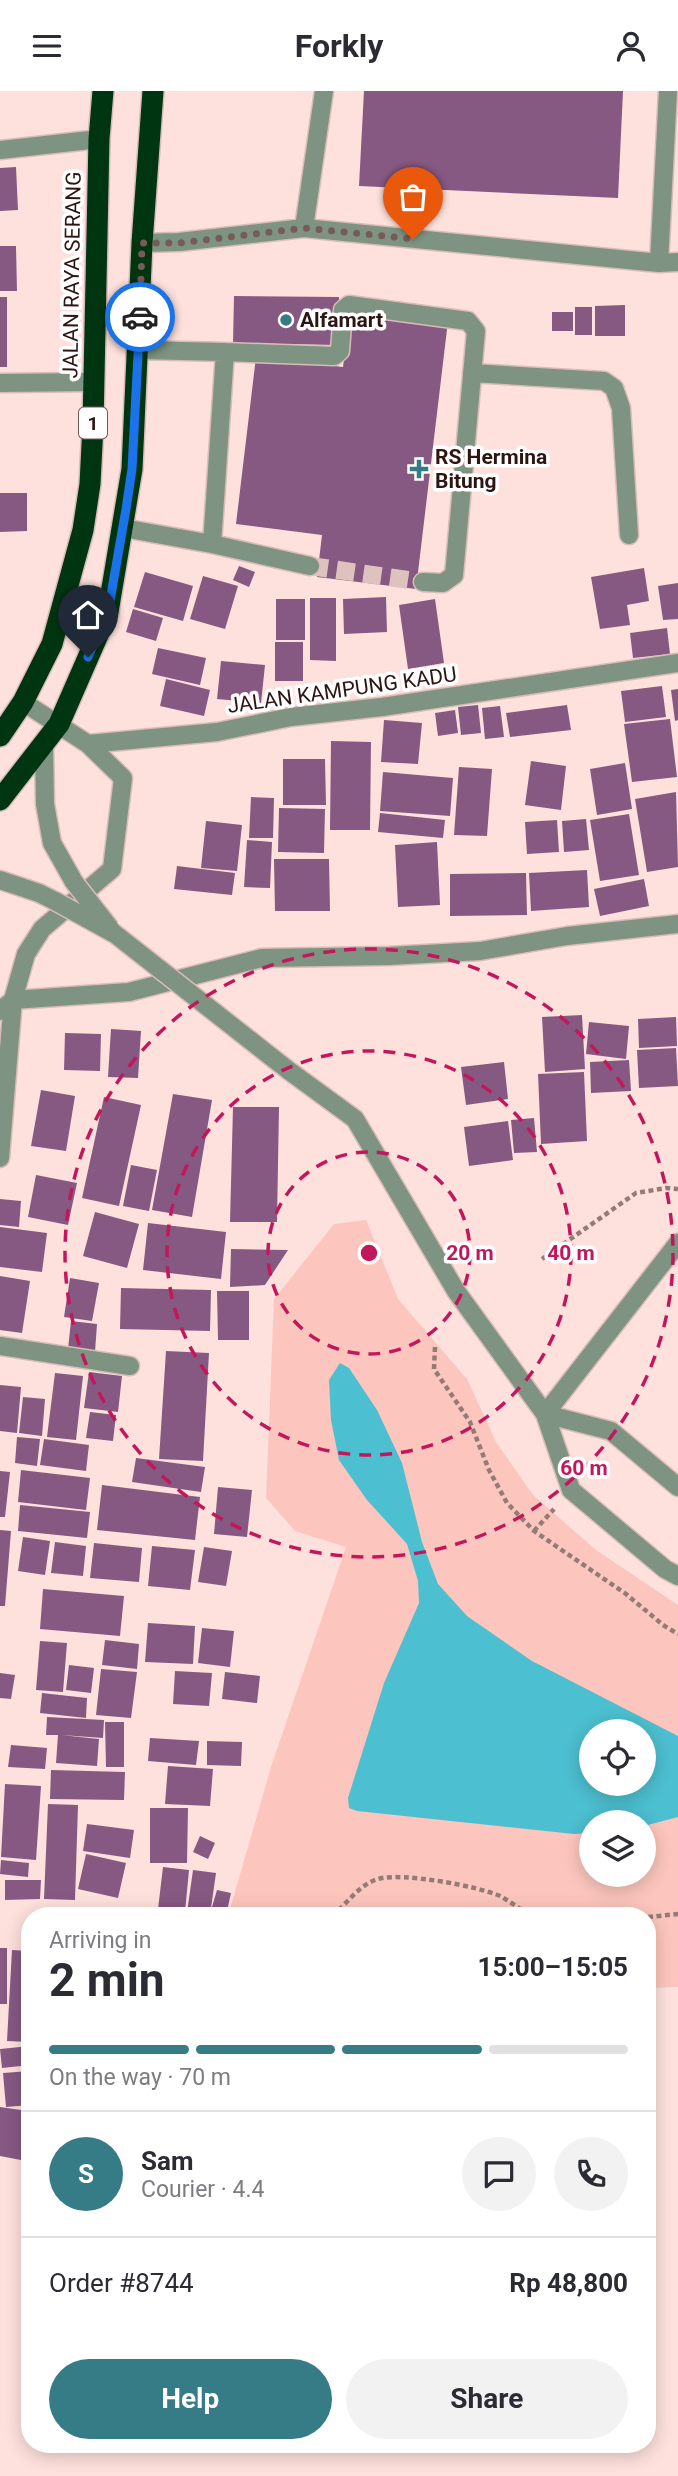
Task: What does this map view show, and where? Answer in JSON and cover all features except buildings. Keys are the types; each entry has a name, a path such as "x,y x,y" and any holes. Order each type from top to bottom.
{"highway":[{"name":"JALAN RAYA SERANG","path":"0,736 23,702 52,644 83,530 90,484 99,139 103,91"},
{"name":"1","path":"0,800 59,724 108,612 132,469 142,243 153,91"}],"street":[{"path":"304,228 324,91"},
{"path":"659,263 668,91"},
{"path":"0,150 99,139"},
{"path":"142,243 179,243 304,228 659,263 678,262"},
{"path":"139,350 334,356 340,351 343,310 349,305 468,321 476,331 454,575 443,583 423,582"},
{"path":"212,544 225,352"},
{"path":"472,373 604,381 614,388 621,408 629,535"},
{"path":"0,383 93,382"},
{"path":"123,528 310,566"},
{"name":"JALAN KAMPUNG KADU","path":"88,744 217,732 290,717 444,698 678,663"},
{"path":"0,1158 6,1006 26,954 42,929 112,869 123,778 88,744 23,702"},
{"path":"44,743 46,804 52,843 74,882 115,934"},
{"path":"0,880 39,893 115,934 355,1119 456,1291 545,1414 571,1490 665,1569 678,1576"},
{"path":"6,1006 129,992 262,958 480,951 567,936 678,924"},
{"path":"545,1414 678,1243"},
{"path":"0,1346 130,1366"},
{"path":"545,1414 611,1431 678,1487"}],"path":[{"path":"542,1259 636,1193 666,1188 678,1189"},
{"path":"435,1347 434,1369 470,1422 489,1470 507,1503 534,1531 626,1594 678,1634"},
{"path":"343,1907 377,1879 398,1876 481,1889 517,1907"},
{"path":"656,1916 678,1914"}],"shaded area":[{"path":"366,1220 398,1299 467,1379 496,1442 533,1495 596,1550 678,1605 678,1987 656,1988 656,1907 231,1907 271,1767 346,1547 295,1531 266,1498 274,1299 334,1224"}],"water":[{"path":"340,1363 349,1368 377,1410 402,1463 422,1542 438,1584 467,1616 532,1661 645,1719 579,1719 579,1796 656,1796 656,1725 678,1736 678,1817 656,1823 656,1810 579,1810 579,1834 574,1834 349,1808 348,1798 384,1683 419,1603 418,1581 407,1544 367,1500 339,1460 331,1420 329,1380"}],"tunnel":[{"path":"310,566 423,582"}],"way so far":[{"path":"140,317 142,243 179,243 304,228 413,239"}],"place":[{"name":"Alfamart","path":"286,320"},
{"name":"RS Hermina Bitung","path":"419,469"}],"route":[{"path":"88,657 108,612 126,509 132,469 140,317"}]}
